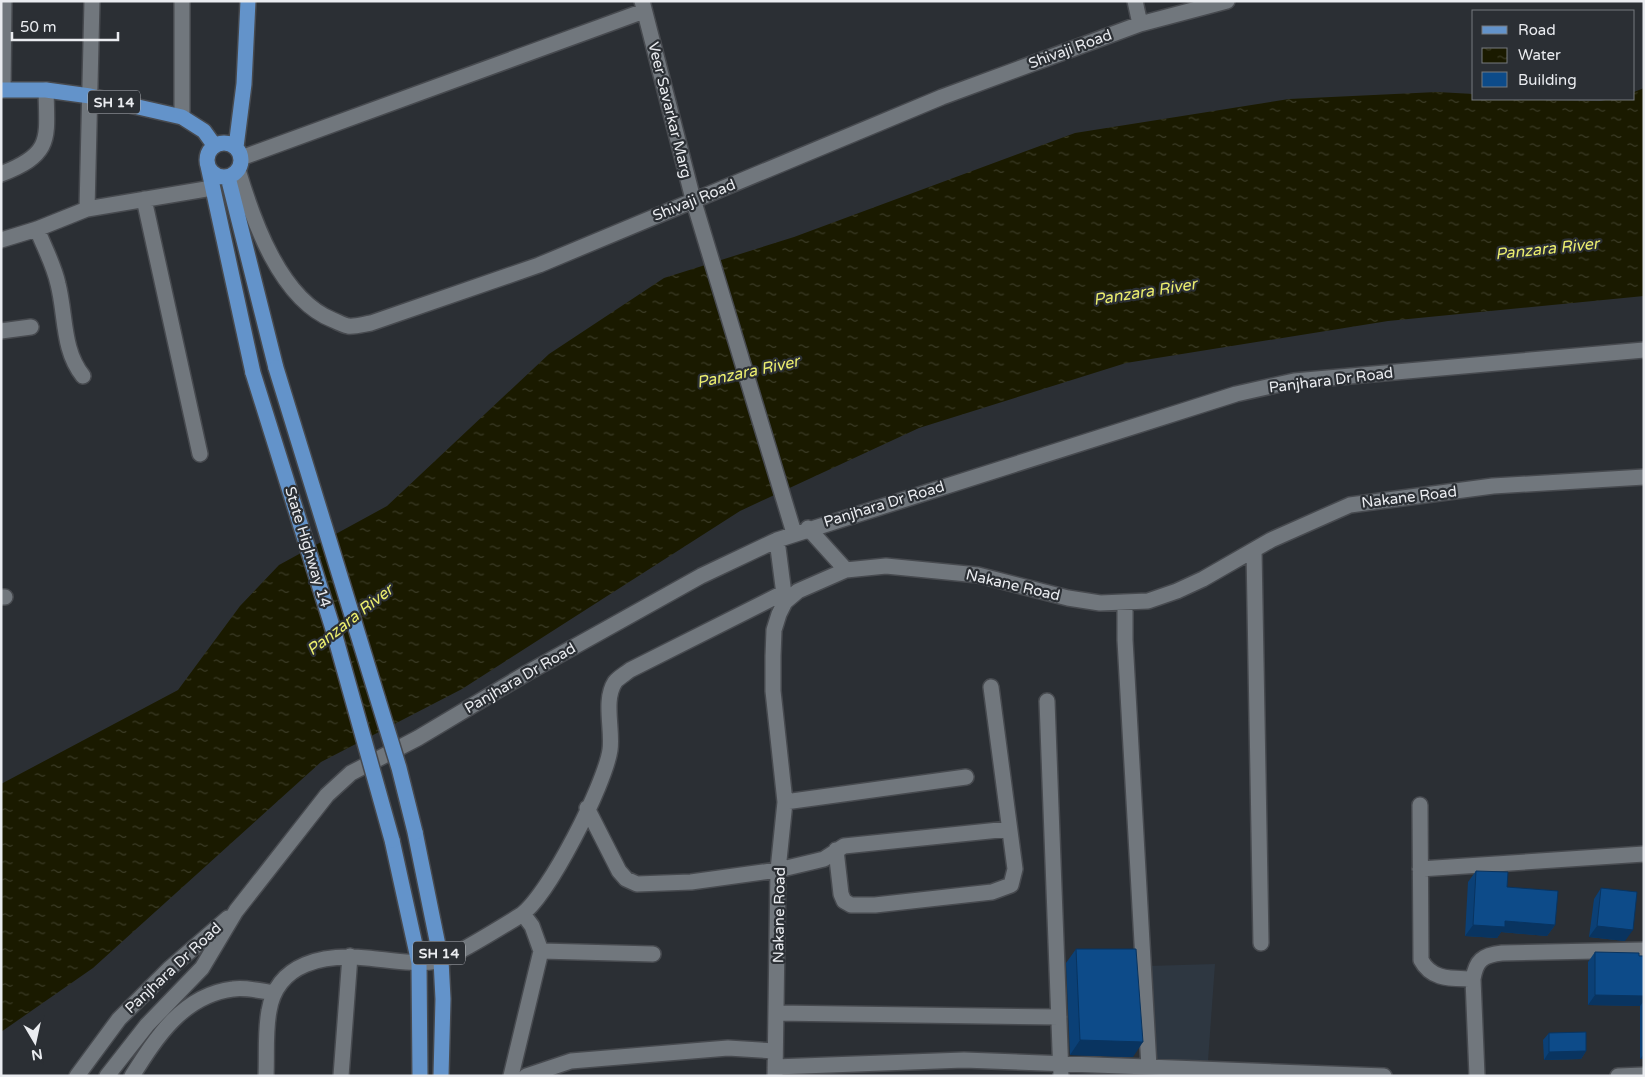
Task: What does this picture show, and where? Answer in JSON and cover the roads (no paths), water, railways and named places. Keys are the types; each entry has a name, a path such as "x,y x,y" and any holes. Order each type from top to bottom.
{"main road":[{"path":"236,163 244,84 248,1"},
{"name":"SH 14","path":"2,90 46,90 90,96 182,117 204,131 214,145"},
{"path":"226,142 236,163 216,175 208,166 208,155 214,145 226,142"},
{"name":"State Highway 14","path":"236,163 276,368 400,768 415,832 441,960 443,999 441,1076"},
{"name":"State Highway 14","path":"208,166 253,373 334,630 392,840 419,963 420,1076"}],"street":[{"path":"2,90 4,1"},
{"path":"88,208 92,1"},
{"path":"182,1 182,117"},
{"path":"1135,1 1140,24"},
{"name":"Shivaji Road","path":"236,163 257,225 267,247 294,292 324,316 348,326 370,323 539,265 693,199 789,162 942,97 1140,24 1227,1"},
{"path":"236,163 643,6"},
{"name":"Veer Savarkar Marg","path":"643,6 707,248 794,533"},
{"path":"1,174 16,168 42,149 47,137 46,90"},
{"path":"1,240 37,229 88,208 212,188"},
{"path":"144,199 200,454"},
{"path":"37,229 58,281 66,334 73,364 83,376"},
{"path":"1,331 31,327"},
{"name":"Panjhara Dr Road","path":"107,1076 138,1036 173,996 202,968 236,911 327,795 350,773 418,738 527,673 701,576 777,540 808,528 1236,394 1294,381 1644,350"},
{"name":"Nakane Road","path":"775,1072 778,870 785,802 773,674 774,630 784,597 846,570 886,566 978,575 1068,598 1125,603 1148,601 1177,591 1271,540 1350,505 1493,486 1644,477"},
{"path":"808,528 846,570"},
{"path":"266,1076 269,1012 274,993 286,978 305,963 330,956 350,956 419,963 441,960 522,914 546,886 563,860 602,779 610,750 610,705 616,682 630,670 784,597 777,540"},
{"path":"1254,550 1261,943"},
{"path":"1125,603 1149,1067"},
{"path":"836,850 841,894 844,901 851,905 875,905 992,892 1011,885 1015,869 991,686"},
{"path":"1047,701 1061,1070"},
{"path":"785,802 966,777"},
{"path":"1420,805 1421,960 1426,970 1436,976 1473,979"},
{"path":"587,808 619,871 626,879 636,884 691,882 778,870 824,859 844,846 1009,829"},
{"path":"1420,869 1644,854"},
{"name":"Panjhara Dr Road","path":"77,1076 119,1019 169,969 236,911"},
{"path":"511,1076 541,951 532,926 522,914"},
{"path":"1477,1076 1473,979 1476,964 1490,954 1644,950"},
{"path":"541,951 653,954"},
{"path":"341,1076 350,956"},
{"path":"132,1076 160,1032 173,1018 203,999 233,988 274,993"},
{"path":"776,1013 1059,1018"},
{"path":"119,1019 150,1047"},
{"path":"526,1076 571,1061 728,1048 775,1051"},
{"path":"775,1072 854,1070 964,1060 1061,1070 1149,1067 1173,1072 1384,1076"},
{"path":"1618,1076 1644,1075"}],"water":[{"name":"Panzara River","path":"1644,88 1644,296 1388,321 1126,363 919,428 740,511 462,689 321,762 93,968 1,1032 1,784 178,690 240,606 279,565 387,506 549,354 664,278 794,237 1075,133 1289,99 1437,92 1472,94 1472,100 1601,101 1635,100 1635,92"}]}
